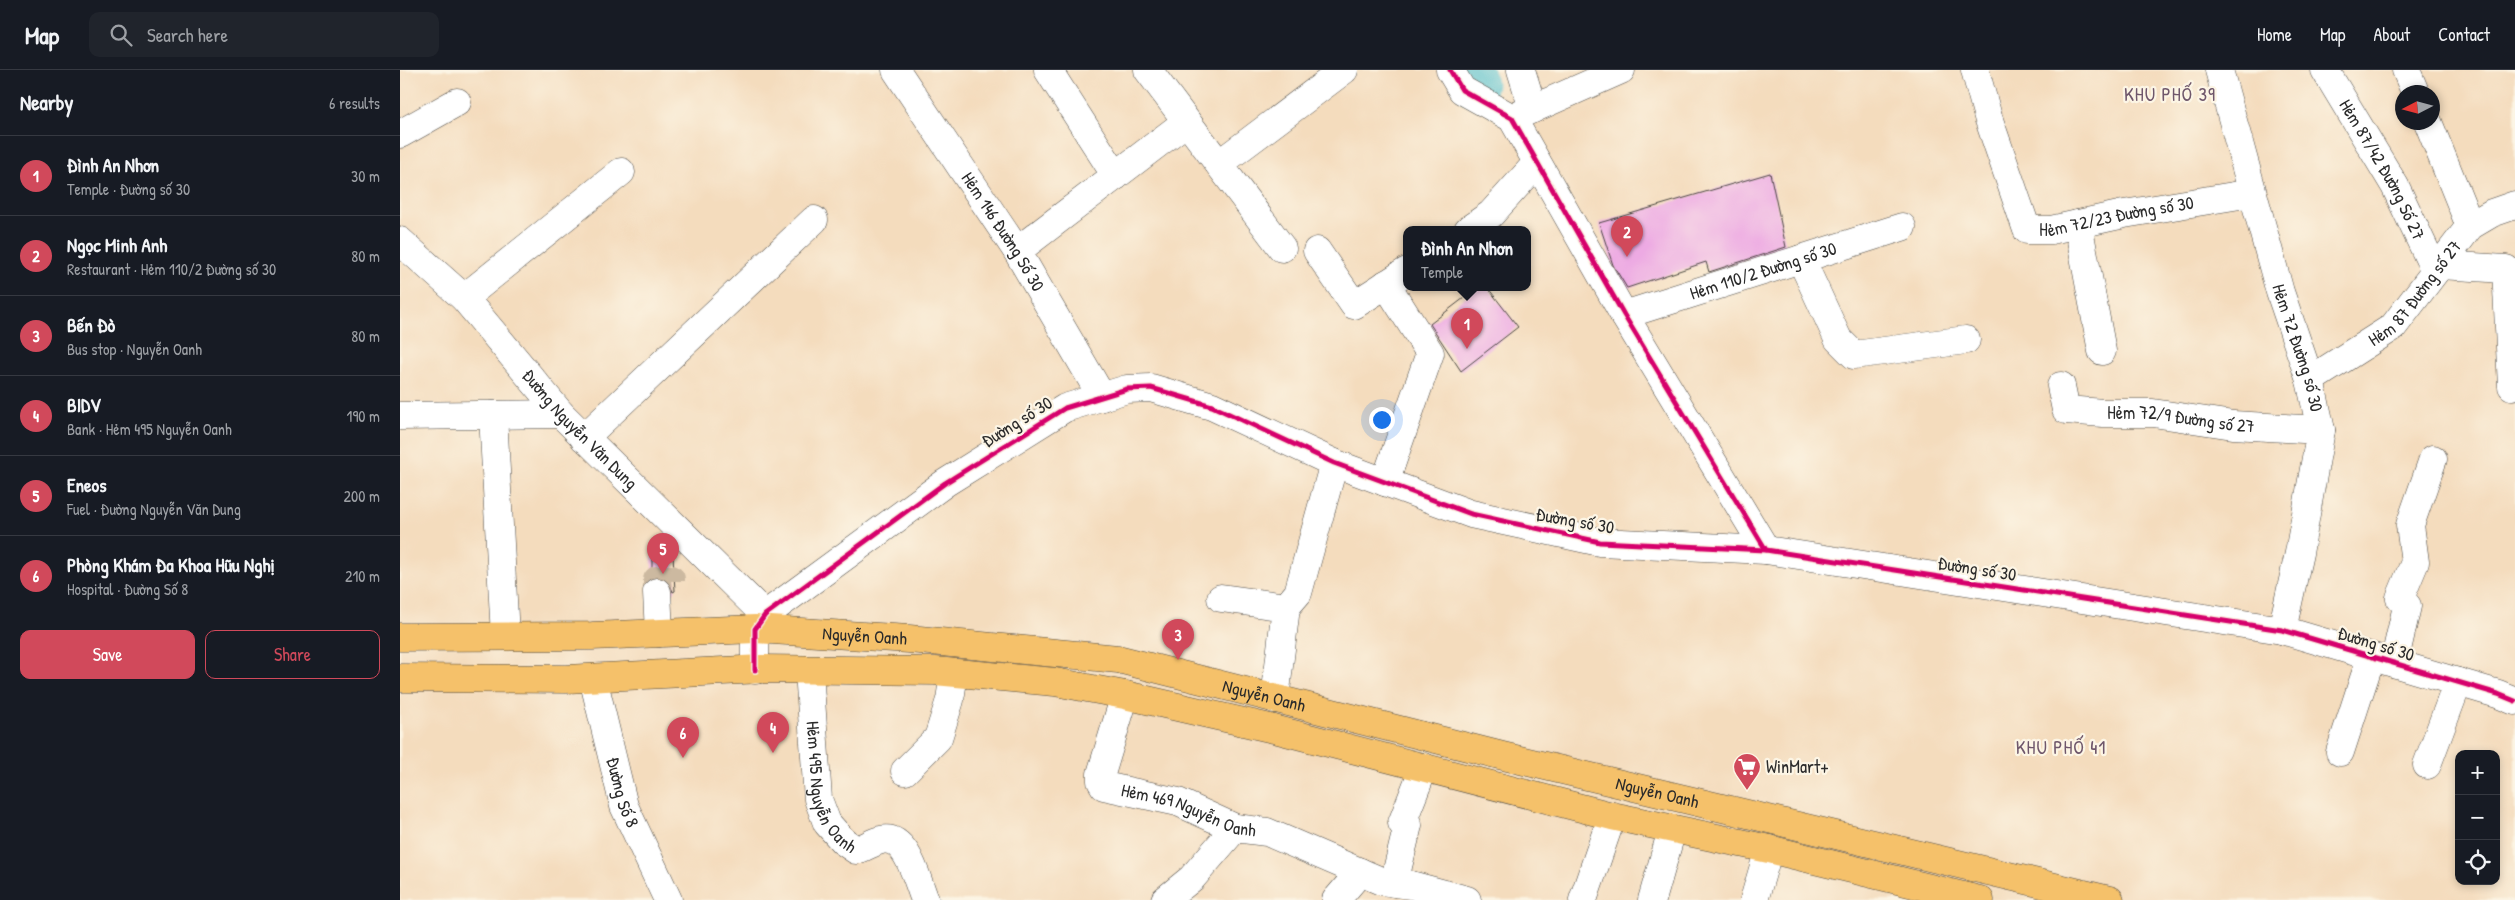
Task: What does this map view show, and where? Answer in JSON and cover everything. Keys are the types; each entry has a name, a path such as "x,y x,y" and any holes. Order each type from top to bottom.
{"main road":[{"name":"Nguyễn Oanh","path":"400,637 592,636 666,633 760,622 909,639 1118,659 1503,756 2110,900"},
{"path":"592,636 593,678"},
{"name":"Nguyễn Oanh","path":"400,678 496,680 593,678 755,670 915,670 1055,682 1125,695 1274,729 1612,816 1769,849 1980,900"}],"street":[{"name":"Hẻm 146 Đường Số 30","path":"896,70 1018,251 1102,397"},
{"path":"1048,70 1116,176"},
{"path":"1148,70 1282,248"},
{"path":"1219,164 1344,70"},
{"path":"1450,70 1462,90 1522,114 1621,70"},
{"path":"1521,70 1522,114 1537,163 1624,315 1766,550"},
{"name":"Hẻm 72/23 Đường số 30","path":"1975,70 1988,117 2027,230 2051,230 2124,214 2252,193"},
{"name":"Hẻm 72 Đường số 30","path":"2219,70 2280,292 2310,380 2321,430 2299,553 2282,630"},
{"name":"Hẻm 87/42 Đường Số 27","path":"2325,70 2354,115 2395,186 2437,268"},
{"path":"2406,70 2412,85"},
{"path":"400,134 457,102"},
{"path":"1018,251 1186,122"},
{"path":"2431,130 2470,226"},
{"path":"1474,226 1491,214 1537,163"},
{"path":"464,298 622,172"},
{"name":"Hẻm 87 Đường số 27","path":"2310,380 2393,327 2470,226 2492,213 2515,205"},
{"path":"584,438 814,220"},
{"path":"2078,224 2102,351"},
{"name":"Hẻm 110/2 Đường số 30","path":"1624,315 1902,227"},
{"name":"Đường Nguyễn Văn Dung","path":"400,241 464,298 561,414 760,622"},
{"path":"1317,251 1354,305 1397,278 1430,353 1385,482"},
{"path":"1801,259 1838,339 1854,355 1966,340"},
{"path":"2437,268 2506,269 2512,386"},
{"name":"Hẻm 72/9 Đường số 27","path":"2061,386 2066,410 2103,413 2153,413 2233,425 2321,430"},
{"name":"Đường số 30","path":"760,622 945,483 1065,408 1127,389 1151,388 1212,406 1334,463 1471,514 1600,542 1766,550 2282,630 2498,694 2515,701"},
{"path":"400,416 561,414"},
{"path":"493,415 505,636"},
{"path":"2340,752 2407,606 2400,598 2416,562 2410,525 2433,458"},
{"path":"1275,699 1286,607 1298,592 1334,463"},
{"path":"664,592 666,633"},
{"path":"1221,598 1286,607"},
{"path":"755,670 760,622"},
{"name":"Hẻm 495 Nguyễn Oanh","path":"808,671 818,799 826,823 842,841 856,850 881,839 894,839 903,847 925,900"},
{"path":"905,771 938,738 950,700 954,673"},
{"name":"Đường Số 8","path":"593,678 624,806 668,900"},
{"path":"2427,765 2458,682"},
{"name":"Hẻm 469 Nguyễn Oanh","path":"1125,695 1101,774 1100,781 1104,786 1178,802 1235,828 1267,832 1360,872 1467,900"},
{"path":"1402,884 1408,825 1402,823 1424,767"},
{"path":"1583,900 1612,816"},
{"path":"1165,900 1192,878 1235,828"},
{"path":"1652,900 1672,830"},
{"path":"1754,900 1769,849"},
{"path":"1336,900 1360,872"}],"building":[{"path":"1770,173 1786,247 1709,272 1706,262 1627,288 1613,265 1599,223"},
{"path":"1473,291 1490,291 1518,327 1461,371 1430,324"},
{"path":"673,555 675,591 673,592 665,578 652,578 652,556"}],"waterway":[{"path":"1469,70 1475,84"}],"tunnel":[{"path":"657,592 657,580 671,579 671,592"}],"cycle path":[{"path":"1450,70 1462,90 1512,118 1624,315 1766,550"},
{"path":"755,670 755,629 765,615 945,483 1065,408 1127,389 1151,388 1212,406 1334,463 1471,514 1600,542 1766,550 2282,630 2498,694 2515,701"}],"place":[{"name":"Ngọc Minh Anh","path":"1627,257"},
{"name":"Đình An Nhơn","path":"1467,349"},
{"name":"Eneos","path":"663,574"},
{"name":"Bến Đò","path":"1178,660"},
{"name":"BIDV","path":"773,753"},
{"name":"Phòng Khám Đa Khoa Hữu Nghị","path":"683,758"},
{"name":"WinMart+","path":"1747,791"}],"district":[{"name":"KHU PHỐ 39","path":"2170,94"},
{"name":"KHU PHỐ 41","path":"2061,747"}]}
